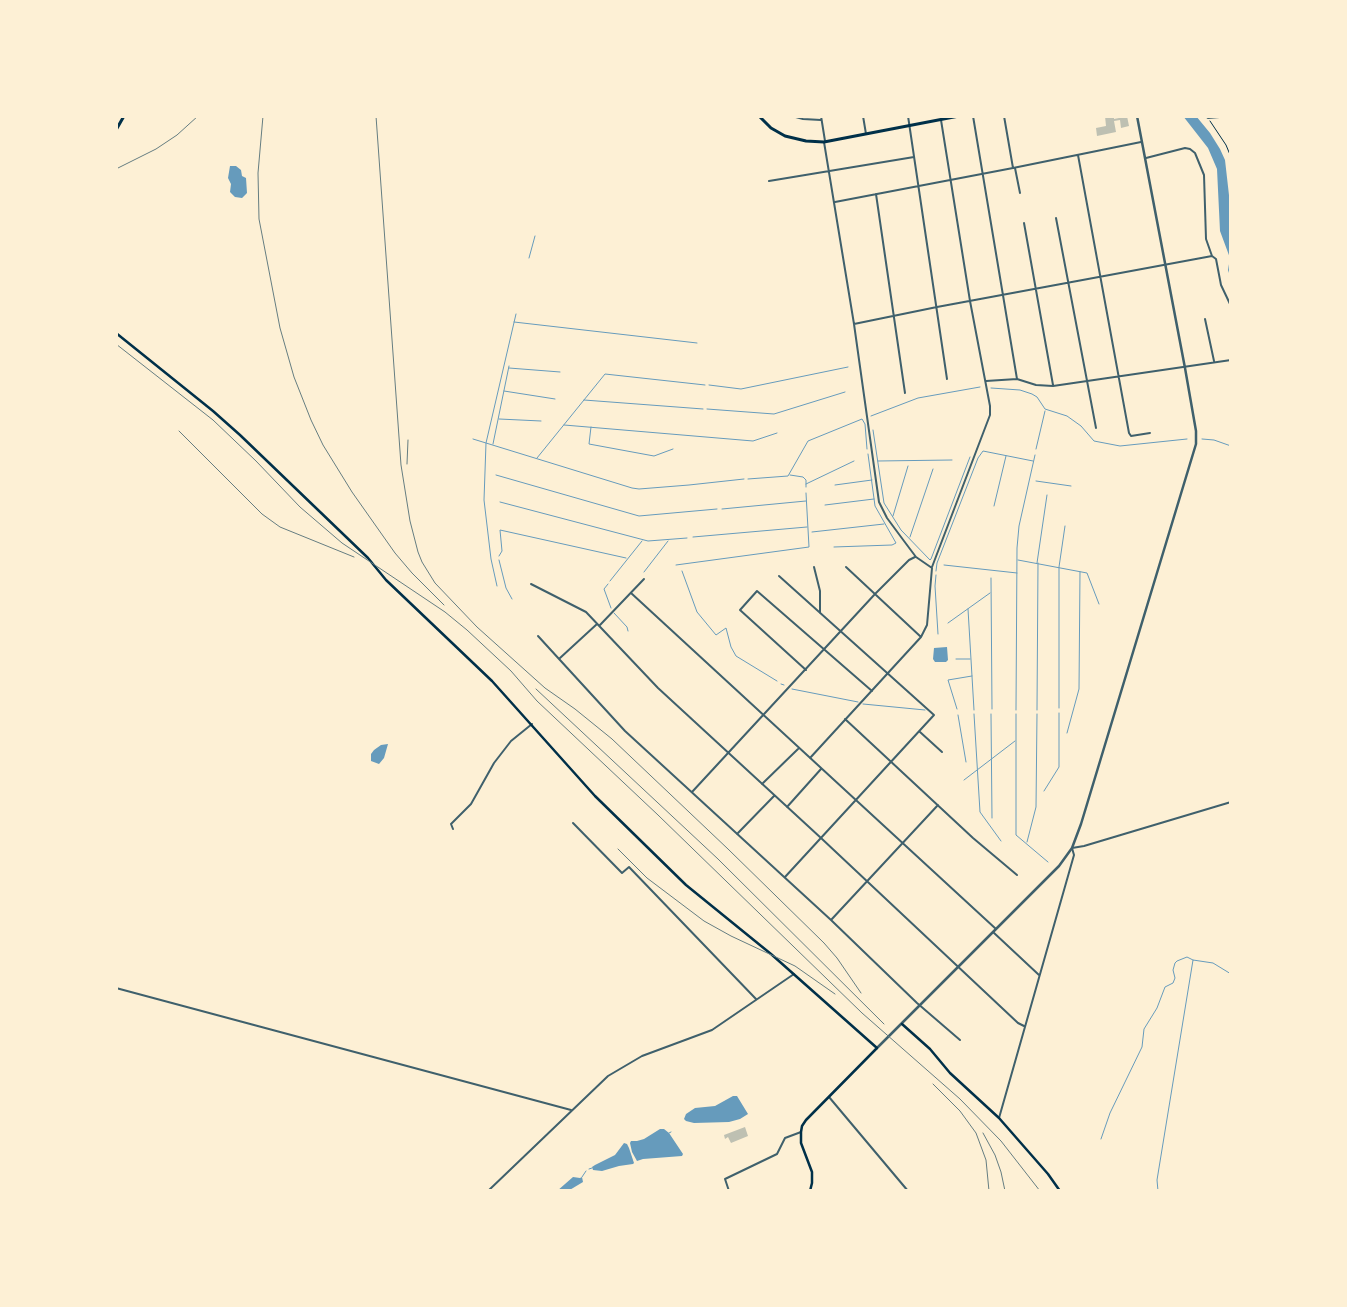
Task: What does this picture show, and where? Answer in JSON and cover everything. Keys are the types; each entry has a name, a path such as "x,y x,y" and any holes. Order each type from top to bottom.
{"main road":[{"path":"116,130 124,116"},
{"path":"759,116 770,128 785,136 806,141 825,141 960,116"},
{"path":"116,333 214,411 368,558 386,580 492,681 595,796 686,885 794,974 877,1048 806,1120 801,1132 801,1142 812,1172 810,1191"},
{"path":"902,1024 930,1050 950,1073 999,1118 1060,1191"}],"street":[{"path":"792,116 803,119 821,118 854,324 879,502 887,518 916,557 932,568"},
{"path":"863,116 866,134"},
{"path":"908,116 947,378"},
{"path":"973,116 1017,379"},
{"path":"1004,116 1020,193"},
{"path":"877,1048 1059,866 1072,848 1081,824 1196,444 1196,431 1137,116"},
{"path":"1205,116 1208,118 1231,116"},
{"path":"810,758 920,637 927,625 932,568 988,423 990,406 970,301 941,120"},
{"path":"834,202 1141,142"},
{"path":"1144,158 1188,148 1195,153 1204,174 1205,233 1212,256 1216,259 1221,285 1230,304"},
{"path":"1078,155 1130,435 1150,433"},
{"path":"769,181 914,157"},
{"path":"876,194 905,393"},
{"path":"1056,218 1096,428"},
{"path":"1024,223 1053,386"},
{"path":"854,324 1212,256"},
{"path":"1205,319 1214,362"},
{"path":"985,381 1017,379 1036,385 1053,386 1231,360"},
{"path":"692,792 875,594 909,560 916,557"},
{"path":"814,567 820,591 820,613"},
{"path":"846,567 920,637"},
{"path":"779,576 934,716 784,877"},
{"path":"560,658 644,579"},
{"path":"531,584 586,612 658,688 1018,1023 1024,1026"},
{"path":"806,670 740,610 757,591 872,691"},
{"path":"631,593 996,929"},
{"path":"538,636 625,731 960,1040"},
{"path":"845,720 973,838 1017,875"},
{"path":"453,829 452,824 471,804 494,763 511,741 532,724"},
{"path":"920,732 942,752"},
{"path":"762,784 799,748"},
{"path":"787,807 821,769"},
{"path":"737,834 774,795"},
{"path":"1072,848 1231,802"},
{"path":"831,920 938,805"},
{"path":"572,823 622,873 629,867 756,999"},
{"path":"999,1118 1074,855 1072,848"},
{"path":"993,932 1039,975"},
{"path":"488,1191 608,1076 642,1056 712,1030 794,974"},
{"path":"116,988 571,1110"},
{"path":"829,1097 908,1191"},
{"path":"729,1191 725,1178 777,1154 785,1138 801,1132"}],"path":[{"path":"1208,118 1226,144 1231,157"}],"water":[{"path":"1183,116 1196,116 1210,133 1225,160 1230,204 1231,279 1228,270 1230,258 1220,231 1217,169 1208,148"},
{"path":"230,166 236,166 241,170 242,176 246,178 247,193 242,198 235,197 230,192 231,184 228,178"},
{"path":"947,647 948,660 946,662 935,662 933,659 934,648"},
{"path":"388,744 384,758 379,764 371,761 371,754 374,750 381,745"},
{"path":"733,1096 737,1096 748,1114 740,1119 729,1122 694,1123 684,1119 686,1114 695,1108 715,1106"},
{"path":"660,1129 664,1129 669,1133 683,1154 682,1156 637,1161 632,1152 631,1141 644,1139"},
{"path":"624,1143 629,1148 633,1164 602,1171 593,1170 592,1167 615,1155"},
{"path":"573,1177 582,1177 583,1182 568,1191 557,1191"}],"building":[{"path":"1105,116 1114,116 1114,119 1119,118 1119,116 1127,116 1129,126 1121,128 1120,120 1114,121 1116,132 1097,136 1096,128 1106,126"},
{"path":"745,1127 748,1136 731,1143 728,1137 725,1139 724,1135"}],"waterway":[{"path":"529,258 535,236"},
{"path":"497,586 491,559 484,500 486,443 516,314"},
{"path":"514,322 697,343"},
{"path":"493,444 509,366"},
{"path":"709,385 741,389 848,367"},
{"path":"509,368 560,372"},
{"path":"537,458 605,374 705,385"},
{"path":"871,416 918,398 980,387"},
{"path":"991,388 1020,390 1032,394 1037,397 1045,409 1067,416 1081,426 1094,441 1120,446 1187,439"},
{"path":"504,391 555,399"},
{"path":"707,409 774,414 845,392"},
{"path":"584,400 703,409"},
{"path":"1036,449 1045,411"},
{"path":"499,419 541,421"},
{"path":"748,479 788,476 808,441 862,419 865,424 867,449"},
{"path":"564,425 753,441 777,433"},
{"path":"591,427 589,444 654,456 673,449"},
{"path":"873,430 884,503 901,530 930,560 970,457"},
{"path":"473,439 632,488 689,485 744,479"},
{"path":"1202,439 1214,440 1231,446"},
{"path":"936,571 937,563 978,458 983,451 1033,461"},
{"path":"834,547 892,545 896,543 875,506 868,454"},
{"path":"1016,710 1017,548 1019,526 1035,455"},
{"path":"994,506 1006,456"},
{"path":"878,461 952,460"},
{"path":"806,484 854,461"},
{"path":"893,516 908,466"},
{"path":"910,537 933,469"},
{"path":"496,475 639,516 717,509"},
{"path":"790,475 803,477 806,480 806,487"},
{"path":"835,485 872,480"},
{"path":"1036,481 1071,486"},
{"path":"676,565 809,547 806,493"},
{"path":"1037,563 1047,495"},
{"path":"825,505 874,499"},
{"path":"722,509 806,501"},
{"path":"500,502 648,541 687,538"},
{"path":"812,532 884,524"},
{"path":"1059,708 1059,567 1065,526"},
{"path":"693,537 807,527"},
{"path":"499,556 502,551 500,530 626,558"},
{"path":"610,581 642,541"},
{"path":"644,572 668,541"},
{"path":"499,560 506,588 512,599"},
{"path":"1018,560 1087,573 1099,604"},
{"path":"1037,710 1038,563"},
{"path":"944,565 1017,573"},
{"path":"682,571 697,612 716,635 726,628 731,647 736,656 777,681"},
{"path":"1067,733 1079,689 1080,572"},
{"path":"936,575 938,634"},
{"path":"991,578 992,709"},
{"path":"608,584 604,589 611,608"},
{"path":"948,623 990,593"},
{"path":"968,609 974,710"},
{"path":"614,613 627,627 628,631"},
{"path":"956,659 970,659"},
{"path":"957,709 948,680 972,676"},
{"path":"792,689 858,702"},
{"path":"863,704 925,710"},
{"path":"1044,791 1059,767 1059,713"},
{"path":"974,714 980,812 1001,841"},
{"path":"991,714 992,818"},
{"path":"1016,714 1016,835 1048,862"},
{"path":"1027,842 1036,807 1037,714"},
{"path":"958,715 966,762"},
{"path":"964,780 1015,741"},
{"path":"1101,1139 1110,1113 1142,1047 1144,1029 1157,1008 1165,987 1173,983 1175,963 1187,957 1193,960"},
{"path":"1158,1191 1157,1180 1193,960 1213,963 1231,974"},
{"path":"582,1177 586,1171"}],"railway":[{"path":"116,169 156,149 177,135 198,116"},
{"path":"263,116 258,173 259,219 280,328 294,377 323,445 352,492 395,553 444,605"},
{"path":"376,116 401,465 410,521 422,562 435,583 477,627 545,688 612,739 824,943 837,958 861,993"},
{"path":"116,344 213,420 300,507 342,543 445,612 467,630 511,671 537,701 658,815 862,1013 960,1099 1001,1141 1040,1191"},
{"path":"179,431 262,514 280,527 354,557"},
{"path":"407,464 408,440"},
{"path":"536,689 718,859 884,1024"},
{"path":"618,849 647,878 704,921 795,966 835,994"},
{"path":"933,1084 960,1111 976,1133 986,1160 989,1191"},
{"path":"983,1133 995,1155 1005,1191"}]}
